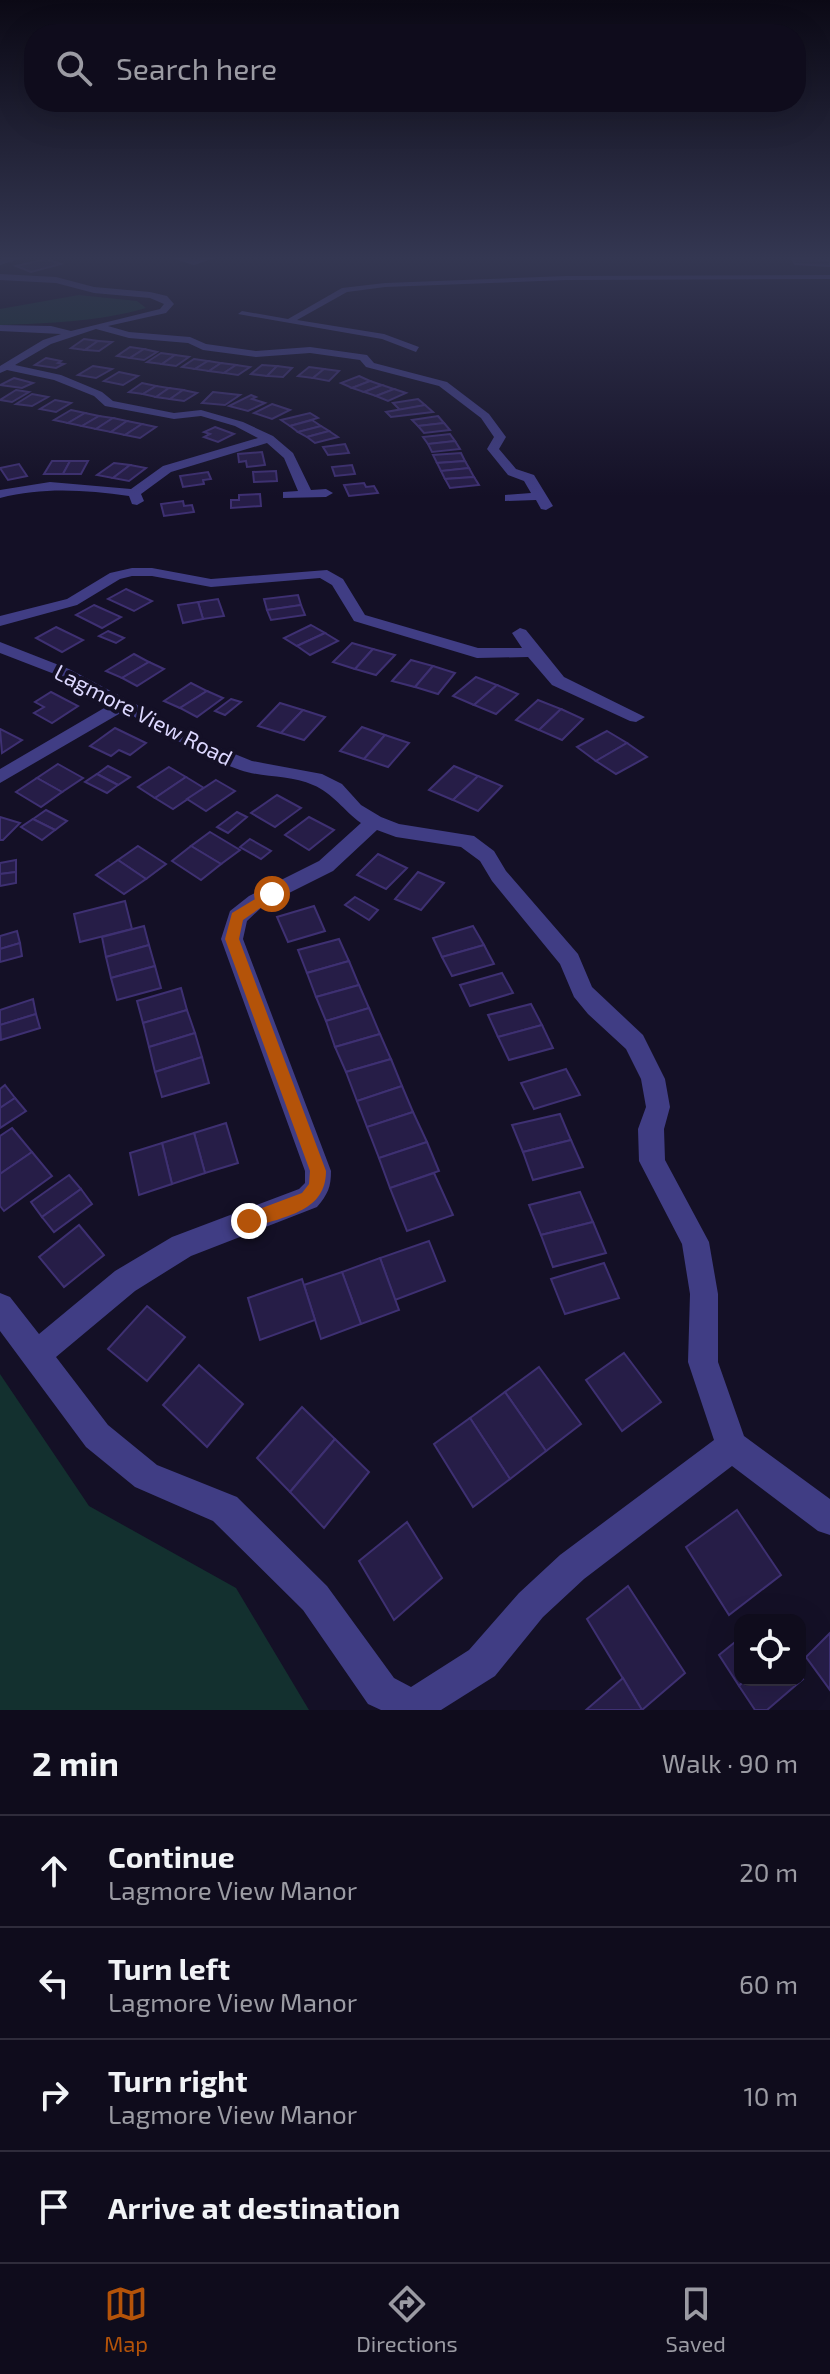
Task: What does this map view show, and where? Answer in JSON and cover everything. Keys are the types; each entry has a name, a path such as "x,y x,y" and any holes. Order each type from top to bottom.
{"street":[{"path":"3,368 47,342 64,336"},
{"path":"139,336 190,340 203,347 256,354 310,350 340,353 363,357 370,365 418,380 443,384 485,416 500,437 493,449 512,472 529,478 543,501 510,498"},
{"path":"3,368 57,377 98,394 109,404 174,416 201,413 218,417 269,439 289,456 306,494"},
{"path":"0,494 59,483 136,497 167,469 269,439"},
{"path":"288,495 326,493"},
{"path":"0,621 72,602 115,576 132,572 152,572 211,583 322,573 338,582 359,618 477,653 505,655 532,652"},
{"path":"520,633 558,681 636,717"},
{"name":"Lagmore View Road","path":"0,647 63,672 222,756 248,766 315,778 335,788 354,809 374,822 396,830 467,841 487,856 499,876 570,960 582,991 596,1008 635,1042 653,1079 658,1107 651,1129 652,1161 695,1242 704,1294 703,1362 732,1446"},
{"path":"0,777 124,704"},
{"path":"35,1356 125,1281 182,1246 308,1198 318,1187 318,1171 232,939 237,917 256,901 326,866 374,822"},
{"path":"0,1307 97,1436 146,1476 225,1509 315,1598 381,1691 413,1707 482,1663 531,1605 572,1567 732,1446 830,1519"}],"lane":[{"path":"377,336 416,349"}],"green space":[{"path":"0,1374 89,1506 236,1588 309,1710 0,1710"}],"building":[{"path":"84,339 98,341 85,350 71,348"},
{"path":"98,341 112,342 99,351 85,350"},
{"path":"130,347 144,349 130,358 117,356"},
{"path":"144,349 157,352 144,360 130,358"},
{"path":"161,353 175,355 162,364 147,362"},
{"path":"175,355 189,357 176,366 162,364"},
{"path":"46,358 64,364 56,368 35,365"},
{"path":"194,359 208,361 195,369 182,367"},
{"path":"208,361 221,363 209,371 195,369"},
{"path":"221,363 236,365 224,373 209,371"},
{"path":"236,365 250,367 238,375 224,373"},
{"path":"262,365 277,366 267,376 251,374"},
{"path":"93,366 112,369 96,378 78,375"},
{"path":"277,366 292,368 283,377 267,376"},
{"path":"309,367 324,369 313,378 298,376"},
{"path":"324,369 339,371 329,381 313,378"},
{"path":"119,372 138,376 123,385 104,381"},
{"path":"359,376 370,381 352,388 341,383"},
{"path":"14,378 33,383 22,388 0,385"},
{"path":"370,381 382,385 364,392 352,388"},
{"path":"142,383 156,386 143,394 129,392"},
{"path":"382,385 394,389 376,396 364,392"},
{"path":"156,386 169,388 156,397 143,394"},
{"path":"169,388 183,390 170,399 156,397"},
{"path":"394,389 406,393 388,401 376,396"},
{"path":"16,390 29,392 12,402 0,400"},
{"path":"183,390 197,393 184,401 170,399"},
{"path":"213,392 240,395 225,405 202,403"},
{"path":"32,394 48,397 32,406 16,404"},
{"path":"251,395 256,397 252,399 265,403 248,411 229,406"},
{"path":"418,399 425,405 400,410 393,403"},
{"path":"55,400 71,403 56,412 40,409"},
{"path":"272,404 290,410 272,419 254,413"},
{"path":"425,405 433,412 391,417 386,412"},
{"path":"71,410 85,413 68,423 54,420"},
{"path":"85,413 99,416 82,426 68,423"},
{"path":"310,413 318,418 290,426 281,420"},
{"path":"99,416 113,418 96,429 82,426"},
{"path":"438,416 444,423 418,426 412,420"},
{"path":"113,418 127,421 111,432 96,429"},
{"path":"312,420 321,426 298,432 290,426"},
{"path":"127,421 142,424 125,435 111,432"},
{"path":"444,423 450,430 424,433 418,426"},
{"path":"142,424 156,427 140,438 125,435"},
{"path":"321,426 329,431 307,437 298,432"},
{"path":"215,427 234,434 218,442 204,437 210,434 204,432"},
{"path":"329,431 338,437 315,443 307,437"},
{"path":"450,434 455,441 428,444 423,437"},
{"path":"455,441 460,449 432,452 428,444"},
{"path":"345,444 349,453 328,455 323,447"},
{"path":"262,452 265,465 247,467 246,461 239,462 238,454"},
{"path":"461,453 465,461 437,463 433,455"},
{"path":"52,461 70,461 63,474 44,474"},
{"path":"70,461 88,461 81,474 63,474"},
{"path":"465,461 469,468 441,471 437,463"},
{"path":"114,463 130,465 113,478 97,475"},
{"path":"19,464 27,476 8,480 0,468"},
{"path":"130,465 146,468 129,481 113,478"},
{"path":"352,465 355,474 335,476 332,467"},
{"path":"469,468 474,477 445,479 441,471"},
{"path":"276,471 277,481 254,482 253,472"},
{"path":"208,472 211,479 203,480 204,484 183,487 180,476"},
{"path":"474,477 479,485 450,488 445,479"},
{"path":"364,483 366,487 374,486 378,493 349,496 344,485"},
{"path":"260,494 261,506 231,508 231,500 239,500 239,495"},
{"path":"183,501 184,506 192,505 194,512 164,516 161,504"},
{"path":"126,589 152,601 134,611 108,599"},
{"path":"298,595 301,605 267,610 264,599"},
{"path":"218,599 224,616 203,619 198,602"},
{"path":"198,602 203,619 183,623 178,605"},
{"path":"94,605 121,617 102,628 76,615"},
{"path":"301,605 305,615 271,620 267,610"},
{"path":"311,625 325,633 297,646 284,638"},
{"path":"56,627 83,640 62,652 36,638"},
{"path":"108,631 124,638 116,643 99,636"},
{"path":"325,633 338,641 310,655 297,646"},
{"path":"352,643 373,649 355,669 333,662"},
{"path":"373,649 395,655 376,675 355,669"},
{"path":"134,654 149,662 122,678 106,671"},
{"path":"411,660 433,666 415,687 392,681"},
{"path":"149,662 164,669 137,686 122,678"},
{"path":"433,666 455,673 438,694 415,687"},
{"path":"476,677 497,685 474,705 453,696"},
{"path":"191,683 207,691 180,708 164,701"},
{"path":"497,685 518,694 496,714 474,705"},
{"path":"207,691 223,698 197,717 180,708"},
{"path":"51,692 78,706 52,723 34,713 44,707 35,702"},
{"path":"231,699 241,702 225,715 215,711"},
{"path":"538,700 561,709 539,730 516,720"},
{"path":"280,703 303,710 281,733 258,726"},
{"path":"561,709 583,719 562,740 539,730"},
{"path":"303,710 325,717 304,740 281,733"},
{"path":"362,727 385,735 364,759 340,751"},
{"path":"115,728 146,743 130,755 119,750 111,756 90,746"},
{"path":"0,729 22,740 2,753"},
{"path":"607,731 627,743 596,761 577,747"},
{"path":"385,735 409,743 388,767 364,759"},
{"path":"627,743 647,757 616,774 596,761"},
{"path":"58,764 83,778 62,792 37,778"},
{"path":"108,766 130,777 118,785 97,774"},
{"path":"454,766 478,776 453,800 429,790"},
{"path":"169,767 186,777 155,798 138,787"},
{"path":"97,774 118,785 107,793 85,782"},
{"path":"478,776 502,786 478,811 453,800"},
{"path":"186,777 204,788 173,809 155,798"},
{"path":"37,778 62,792 41,807 16,792"},
{"path":"216,780 235,791 206,811 187,799"},
{"path":"277,795 301,808 275,827 251,813"},
{"path":"46,810 67,821 55,830 33,819"},
{"path":"237,812 247,817 228,833 217,827"},
{"path":"0,817 20,823 3,840 0,840"},
{"path":"309,817 334,830 309,850 285,835"},
{"path":"33,819 55,830 42,840 21,827"},
{"path":"210,832 240,850 221,864 191,846"},
{"path":"250,839 271,851 261,859 240,847"},
{"path":"138,846 166,864 146,879 118,860"},
{"path":"191,846 221,864 201,880 172,861"},
{"path":"378,854 407,868 386,889 357,875"},
{"path":"16,860 16,872 0,874 0,863"},
{"path":"118,860 146,879 124,894 96,875"},
{"path":"16,872 16,883 0,886 0,874"},
{"path":"418,872 444,883 421,910 395,899"},
{"path":"355,897 378,910 369,920 345,905"},
{"path":"125,901 132,929 80,942 74,914"},
{"path":"314,906 325,931 288,942 277,917"},
{"path":"144,926 149,945 106,957 102,937"},
{"path":"473,926 484,945 442,957 433,938"},
{"path":"17,931 20,943 0,949 0,936"},
{"path":"339,939 349,961 307,973 298,950"},
{"path":"20,943 22,956 0,962 0,949"},
{"path":"149,945 155,966 111,978 106,957"},
{"path":"484,945 494,964 452,976 442,957"},
{"path":"349,961 359,985 316,997 307,973"},
{"path":"155,966 161,988 117,1000 111,978"},
{"path":"502,973 513,993 470,1006 460,985"},
{"path":"359,985 369,1008 326,1021 316,997"},
{"path":"181,988 187,1010 143,1023 137,1001"},
{"path":"33,999 36,1014 0,1025 0,1010"},
{"path":"531,1004 542,1025 498,1037 488,1015"},
{"path":"369,1008 380,1034 335,1047 326,1021"},
{"path":"187,1010 195,1033 149,1047 143,1023"},
{"path":"36,1014 40,1028 1,1040 0,1025"},
{"path":"542,1025 553,1048 509,1060 498,1037"},
{"path":"195,1033 202,1057 155,1072 149,1047"},
{"path":"380,1034 391,1059 346,1072 335,1047"},
{"path":"202,1057 209,1083 162,1097 155,1072"},
{"path":"391,1059 402,1086 357,1101 346,1072"},
{"path":"566,1069 580,1095 534,1109 521,1083"},
{"path":"5,1085 15,1098 0,1108 0,1089"},
{"path":"402,1086 413,1112 367,1127 357,1101"},
{"path":"15,1098 26,1111 0,1128 0,1108"},
{"path":"413,1112 427,1142 379,1158 367,1127"},
{"path":"560,1114 571,1140 523,1152 512,1125"},
{"path":"226,1123 238,1163 205,1173 194,1133"},
{"path":"12,1128 32,1152 0,1174 0,1136"},
{"path":"194,1133 205,1173 172,1184 162,1143"},
{"path":"571,1140 583,1167 533,1180 523,1152"},
{"path":"427,1142 439,1171 390,1188 379,1158"},
{"path":"162,1143 172,1184 139,1195 130,1153"},
{"path":"32,1152 52,1176 4,1211 0,1206 0,1174"},
{"path":"434,1173 453,1215 407,1231 390,1188"},
{"path":"69,1175 81,1189 42,1217 31,1202"},
{"path":"81,1189 92,1204 54,1232 42,1217"},
{"path":"580,1192 593,1222 541,1235 529,1205"},
{"path":"593,1222 606,1253 553,1267 541,1235"},
{"path":"79,1225 104,1255 64,1287 39,1257"},
{"path":"429,1241 445,1281 395,1300 380,1258"},
{"path":"380,1258 399,1310 361,1324 342,1272"},
{"path":"604,1263 619,1298 565,1314 551,1279"},
{"path":"342,1272 361,1324 321,1339 304,1285"},
{"path":"302,1279 315,1320 260,1340 248,1298"},
{"path":"147,1306 185,1337 147,1381 108,1349"},
{"path":"624,1353 661,1402 622,1431 586,1380"},
{"path":"199,1365 243,1404 207,1447 163,1405"},
{"path":"539,1367 581,1424 546,1451 505,1392"},
{"path":"505,1392 546,1451 510,1479 470,1418"},
{"path":"302,1407 335,1439 290,1492 257,1458"},
{"path":"470,1418 510,1479 473,1507 434,1444"},
{"path":"335,1439 369,1472 324,1528 290,1492"},
{"path":"737,1510 781,1575 729,1615 686,1547"},
{"path":"407,1522 442,1578 394,1620 359,1561"},
{"path":"628,1586 685,1673 642,1710 587,1619"},
{"path":"830,1633 830,1690 806,1657"},
{"path":"734,1643 734,1678 719,1655"},
{"path":"623,1678 642,1710 586,1710"},
{"path":"739,1686 795,1686 767,1710 755,1710"}],"route":[{"path":"249,1221 308,1198 318,1187 318,1171 297,1110 232,939 237,917 256,901 272,894"}]}
